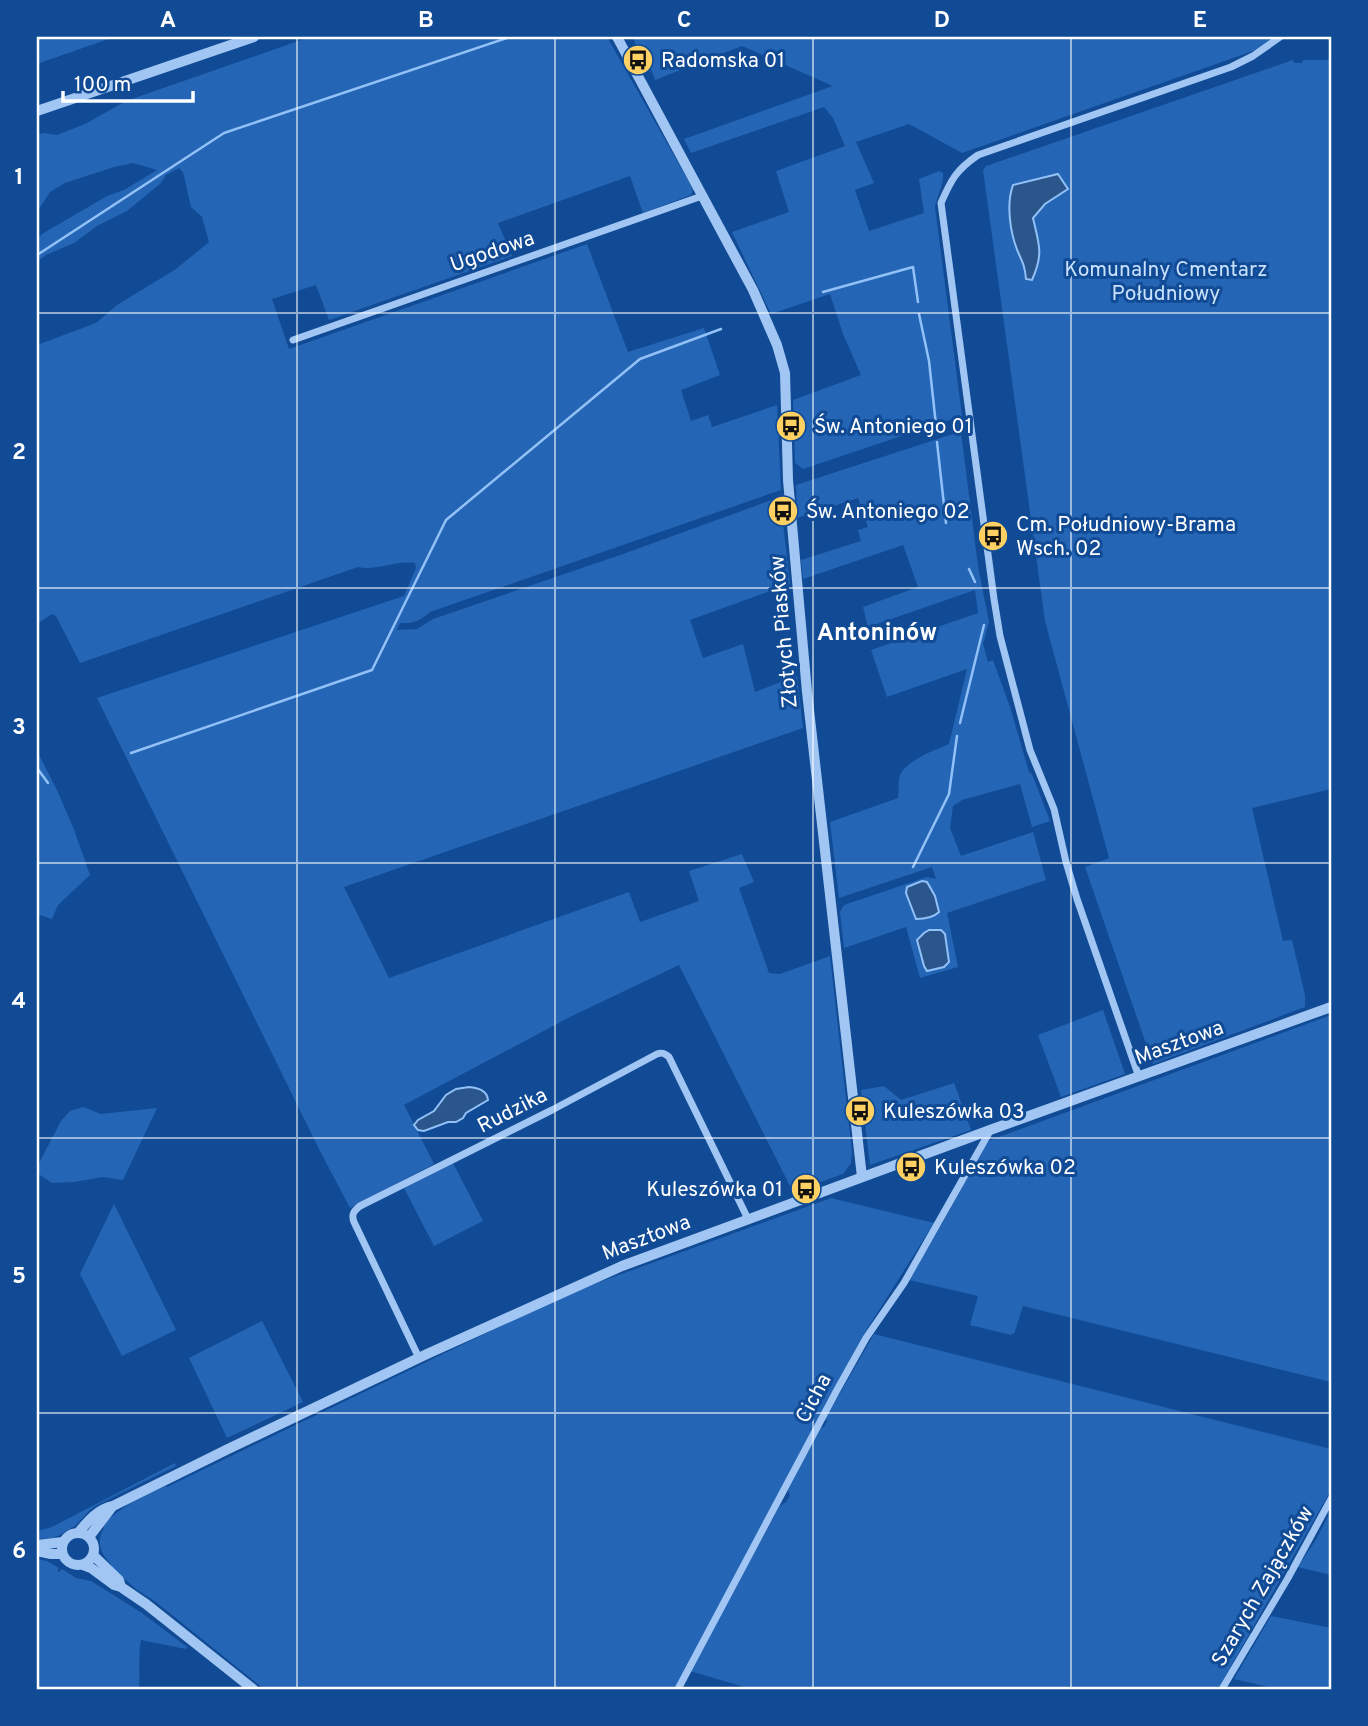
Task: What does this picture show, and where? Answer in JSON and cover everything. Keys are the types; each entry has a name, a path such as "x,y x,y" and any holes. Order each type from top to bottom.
{"street":[{"path":"37,111 254,37"},
{"name":"Złotych Piasków","path":"617,37 753,290 777,345 785,373 788,480 807,692 863,1177"},
{"path":"1139,1077 1077,899 1054,809 1030,750 1000,636 941,203 952,179 966,163 978,155 1231,67 1253,57 1280,37"},
{"name":"Ugodowa","path":"293,340 702,196"},
{"name":"Masztowa","path":"78,1533 98,1512 107,1507 419,1358 622,1266 1331,1007"},
{"name":"Rudzika","path":"419,1358 354,1222 355,1210 657,1054 669,1057 748,1219"},
{"name":"Cicha","path":"678,1689 866,1338 904,1283 990,1130"},
{"name":"Szarych Zajączków","path":"1222,1689 1331,1499"},
{"name":"Masztowa","path":"89,1537 113,1506"},
{"path":"83,1565 88,1563 93,1555 94,1546 83,1533 69,1535 63,1542 62,1554 69,1563 91,1568 121,1587 253,1689"},
{"path":"37,1545 63,1542"},
{"path":"37,1551 62,1554"},
{"path":"93,1555 119,1580 121,1587"}],"green space":[{"path":"37,37 114,37 37,64"},
{"path":"310,37 607,37 693,189 691,195 643,213 630,176 498,223 512,256 329,320 316,285 272,299 289,349 587,244 628,352 704,328 720,375 681,390 691,421 708,415 712,427 777,405 781,490 430,612 416,621 400,623 397,630 417,629 433,619 780,497 790,584 690,620 703,658 743,644 755,692 797,676 803,728 344,887 389,978 629,892 640,922 699,901 689,871 742,854 754,882 739,888 769,973 780,974 830,956 852,1152 851,1163 843,1174 793,1192 679,965 572,1016 404,1105 434,1164 350,1208 97,698 404,596 416,568 415,563 358,567 80,663 56,616 52,614 37,624 37,345 96,323 117,305 176,269 209,242 202,217 191,207 183,172 179,168 166,175 161,183 127,211 37,262 37,240 42,234 157,170 133,163 65,183 50,192 37,212 37,135 57,135 85,124 126,101"},
{"path":"633,37 1273,37 1259,49 962,153 909,124 856,142 874,183 855,190 869,231 924,213 919,179 939,171 943,173 935,207 964,431 961,432 978,566 989,622 983,644 988,662 993,660 1029,772 1050,821 1032,827 1020,784 962,800 953,806 950,828 961,856 1033,832 1046,880 947,913 958,967 920,978 906,927 844,948 840,912 844,905 927,877 936,879 932,867 839,898 830,822 898,798 899,777 904,770 922,756 949,744 967,669 887,697 871,650 978,613 975,590 868,627 863,607 918,587 903,545 803,579 801,560 861,541 858,530 868,527 858,498 797,518 796,485 953,434 952,419 803,469 795,463 793,400 861,375 843,334 830,294 771,314 732,232 789,212 776,171 845,146 833,118 824,107 691,153 684,139 833,86 742,46 655,80 643,47 637,49"},
{"name":"Komunalny Cmentarz Południowy","path":"1293,60 1294,63 1302,63 1303,60 1331,60 1331,789 1252,808 1283,941 1292,940 1305,995 1305,1007 1153,1064 1085,867 1109,858 1045,621 983,170 986,166"},
{"path":"37,751 73,827 90,875 58,905 52,919 37,914"},
{"path":"1103,1010 1125,1074 1061,1097 1038,1035"},
{"path":"1331,1015 1331,1382 1023,1306 1014,1334 1011,1335 970,1325 978,1296 909,1280 988,1141"},
{"path":"954,1083 971,1130 870,1165 861,1090 884,1086 901,1100"},
{"path":"83,1107 101,1114 157,1108 123,1180 103,1177 52,1183 37,1173 37,1167 61,1121 70,1111"},
{"path":"453,1163 483,1221 434,1246 404,1188"},
{"path":"831,1198 934,1223 862,1337 675,1689 264,1689 136,1589 110,1566 104,1556 100,1542 103,1525 124,1507 149,1494 580,1289"},
{"path":"114,1204 176,1330 122,1356 80,1274"},
{"path":"262,1321 303,1402 227,1438 189,1358"},
{"path":"874,1334 1331,1449 1331,1490 1218,1689 751,1689 690,1671 780,1506 790,1496 788,1490"},
{"path":"175,1463 176,1466 97,1505 75,1526 58,1536 37,1539 37,1531 52,1527"},
{"path":"1331,1510 1331,1575 1298,1567 1317,1538"},
{"path":"37,1559 59,1568 59,1572 62,1569 76,1578 91,1581 142,1613 187,1647 186,1649 141,1640 139,1689 37,1689"},
{"path":"1271,1616 1331,1628 1331,1689 1278,1689 1234,1679"}],"shaded area":[{"path":"1058,174 1068,189 1045,204 1033,218 1039,256 1032,280 1026,279 1011,227 1009,210 1013,185"},
{"path":"922,881 927,882 935,896 939,912 916,919 906,893 907,887"},
{"path":"929,930 941,930 945,934 949,962 944,967 927,971 917,940"},
{"path":"469,1087 484,1092 488,1100 456,1122 448,1122 424,1131 418,1130 414,1125 434,1111 446,1095 456,1089"}],"waterway":[{"path":"37,255 224,133 510,37"},
{"path":"823,292 913,267 918,302"},
{"path":"919,314 929,361 936,425"},
{"path":"131,753 372,670 446,520 640,359 721,329"},
{"path":"937,442 946,523"},
{"path":"969,569 975,582"},
{"path":"960,723 984,625"},
{"path":"913,867 949,794 957,736"},
{"path":"37,768 48,783"}],"place":[{"name":"Radomska 01","path":"638,60"},
{"name":"Św. Antoniego 01","path":"791,426"},
{"name":"Św. Antoniego 02","path":"783,511"},
{"name":"Cm. Południowy-Brama Wsch. 02","path":"993,536"},
{"name":"Kuleszówka 03","path":"860,1111"},
{"name":"Kuleszówka 02","path":"911,1167"},
{"name":"Kuleszówka 01","path":"806,1189"}],"district":[{"name":"Antoninów","path":"877,632"}]}
